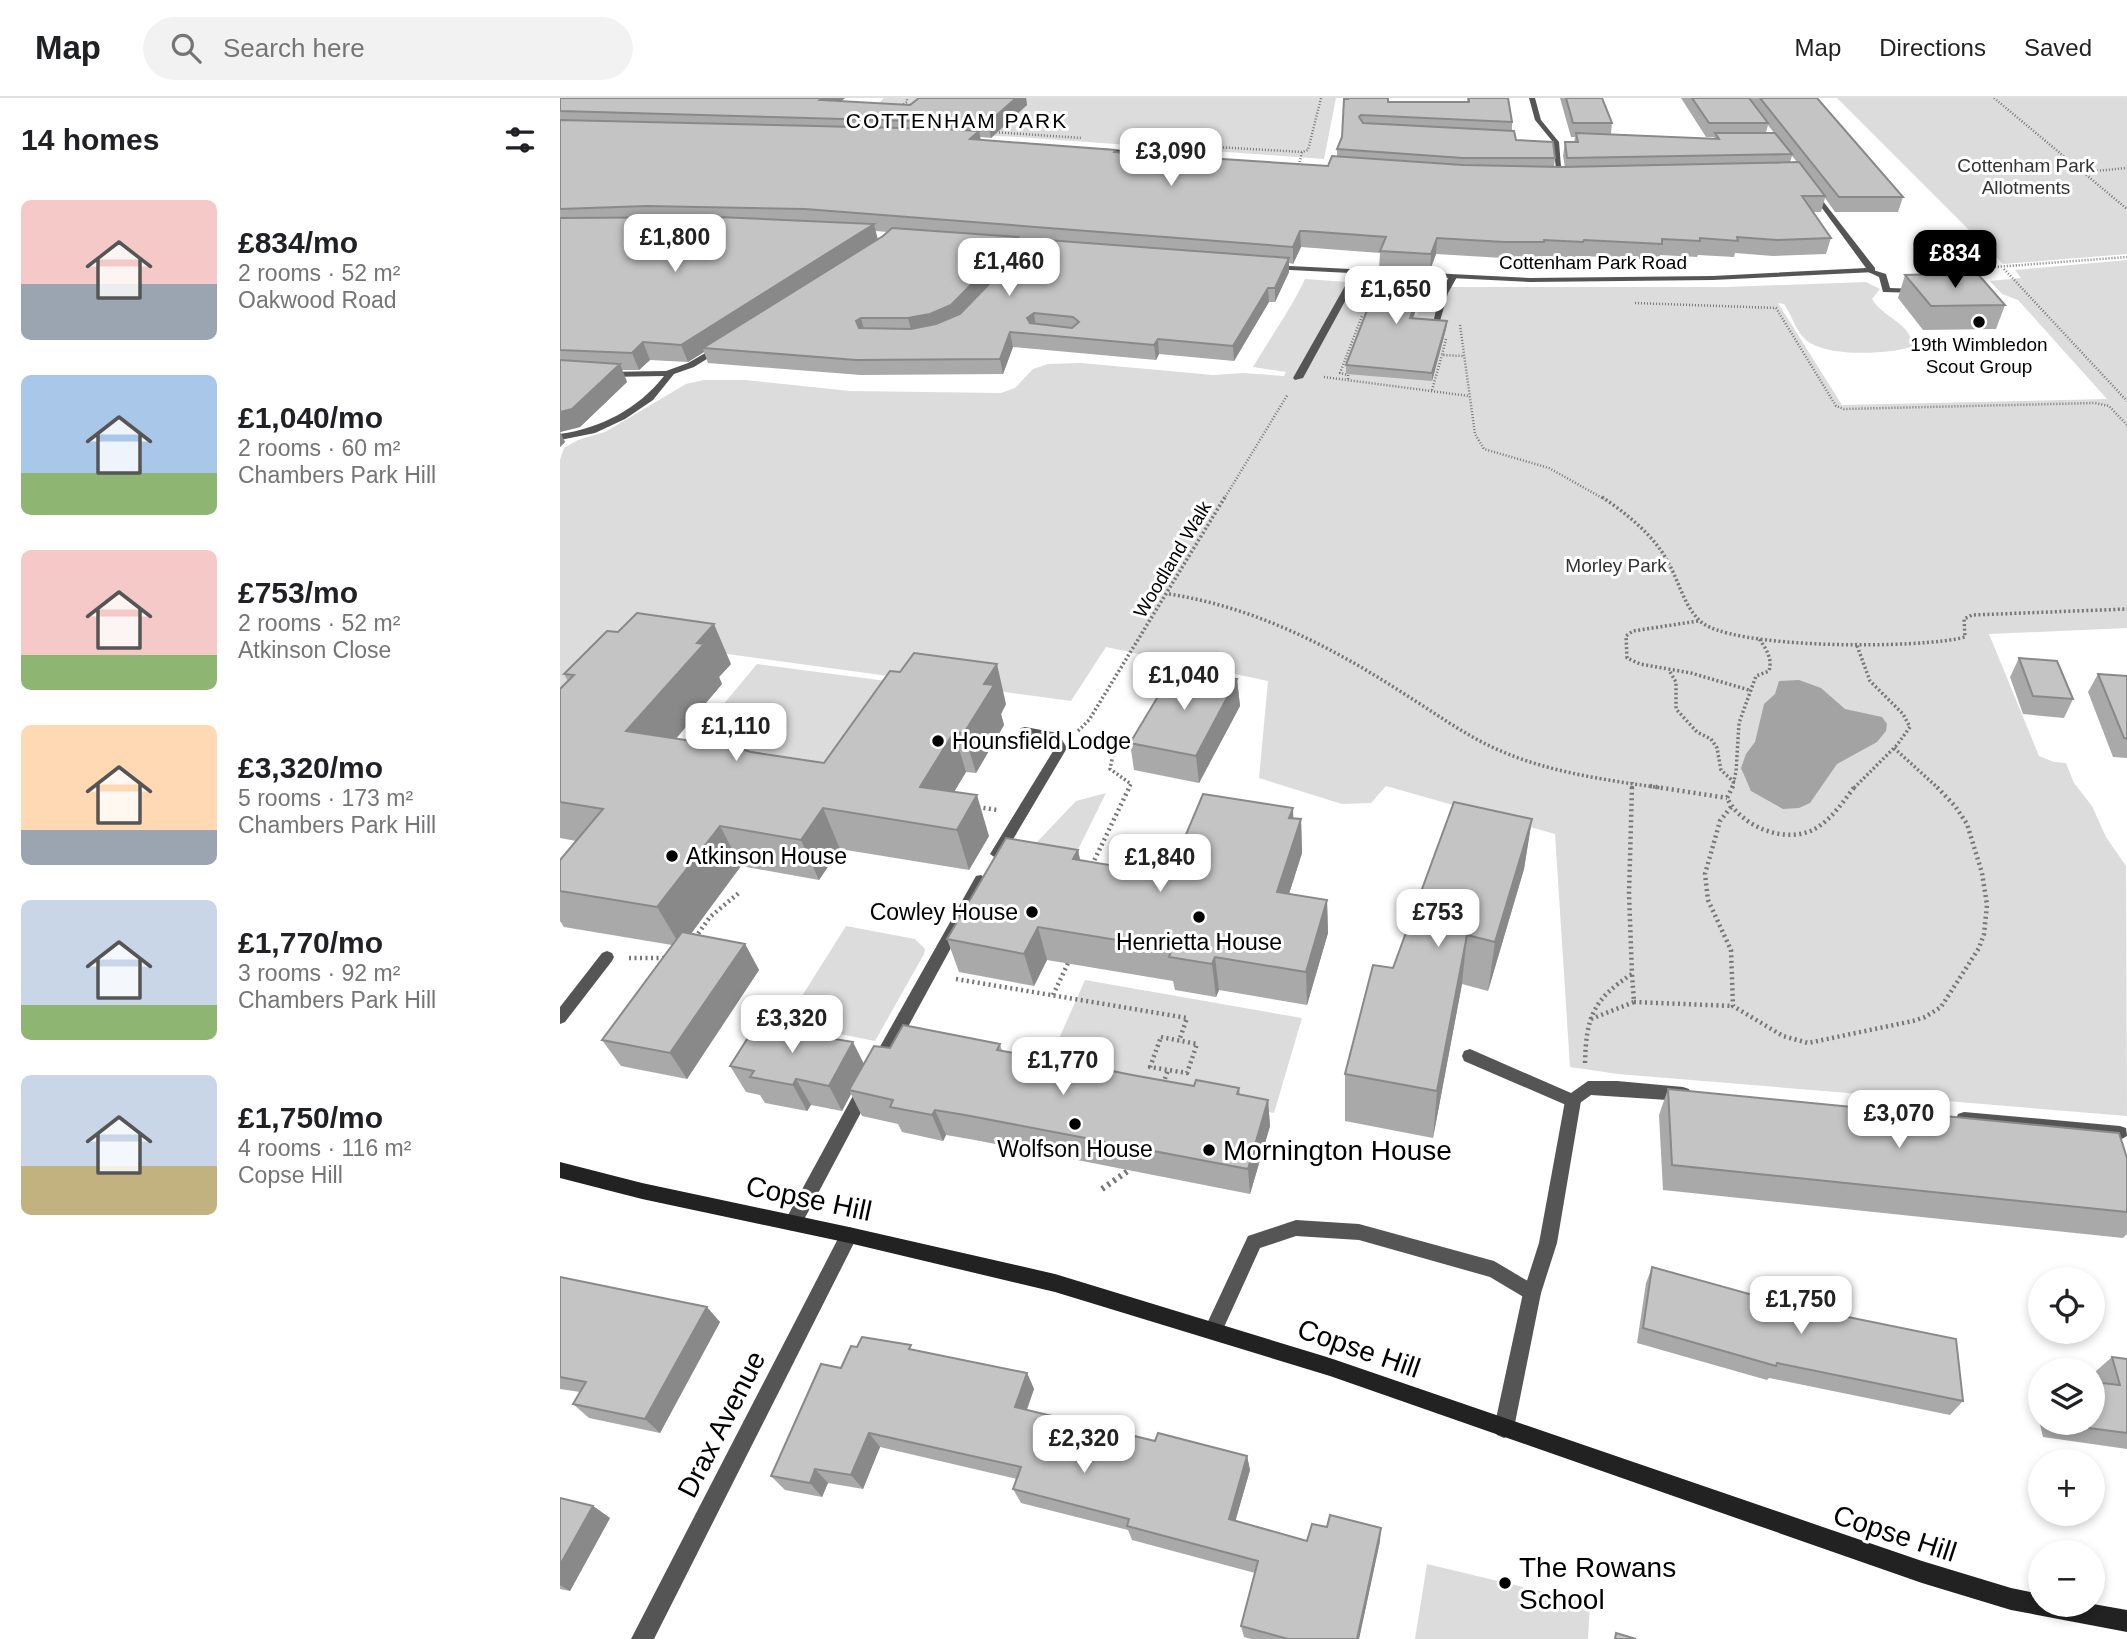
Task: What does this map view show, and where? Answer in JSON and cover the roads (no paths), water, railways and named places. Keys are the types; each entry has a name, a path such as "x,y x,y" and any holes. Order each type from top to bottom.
{"street":[{"path":"1532,98 1538,120 1556,142 1559,178"},
{"path":"1545,142 1570,142"},
{"path":"1094,150 1175,156"},
{"path":"1550,178 1572,177"},
{"path":"1808,183 1871,270 1883,276 1886,290 1932,290"},
{"name":"Cottenham Park Road","path":"1257,265 1453,277 1616,280 1871,270"},
{"path":"1298,379 1357,272"},
{"path":"1436,321 1444,293 1453,277"},
{"path":"598,374 670,374 690,368 735,339"},
{"path":"560,437 592,431 612,422 659,391 670,374"},
{"path":"793,1223 953,928 1061,748 1054,736 1025,731"},
{"path":"560,1018 607,957"},
{"path":"1471,1056 1573,1101"},
{"path":"1504,1428 1532,1293 1548,1243 1573,1101 1588,1088 1699,1095"},
{"path":"1943,1117 2120,1133"},
{"name":"Copse Hill","path":"560,1170 642,1191 1055,1283 1330,1367 1922,1572 2011,1599 2127,1621"},
{"path":"1213,1330 1254,1242 1296,1228 1359,1233 1494,1269 1532,1293"},
{"name":"Drax Avenue","path":"642,1639 849,1235"}],"place":[{"name":"19th Wimbledon Scout Group","path":"1979,322"},
{"name":"Hounsfield Lodge","path":"938,741"},
{"name":"Atkinson House","path":"672,856"},
{"name":"Cowley House","path":"1032,912"},
{"name":"Henrietta House","path":"1199,917"},
{"name":"Wolfson House","path":"1075,1124"},
{"name":"Mornington House","path":"1209,1150"},
{"name":"The Rowans School","path":"1505,1583"}],"district":[{"name":"COTTENHAM PARK","path":"957,121"}],"park label":[{"name":"Cottenham Park Allotments","path":"2026,176"},
{"name":"Morley Park","path":"1616,565"}]}
